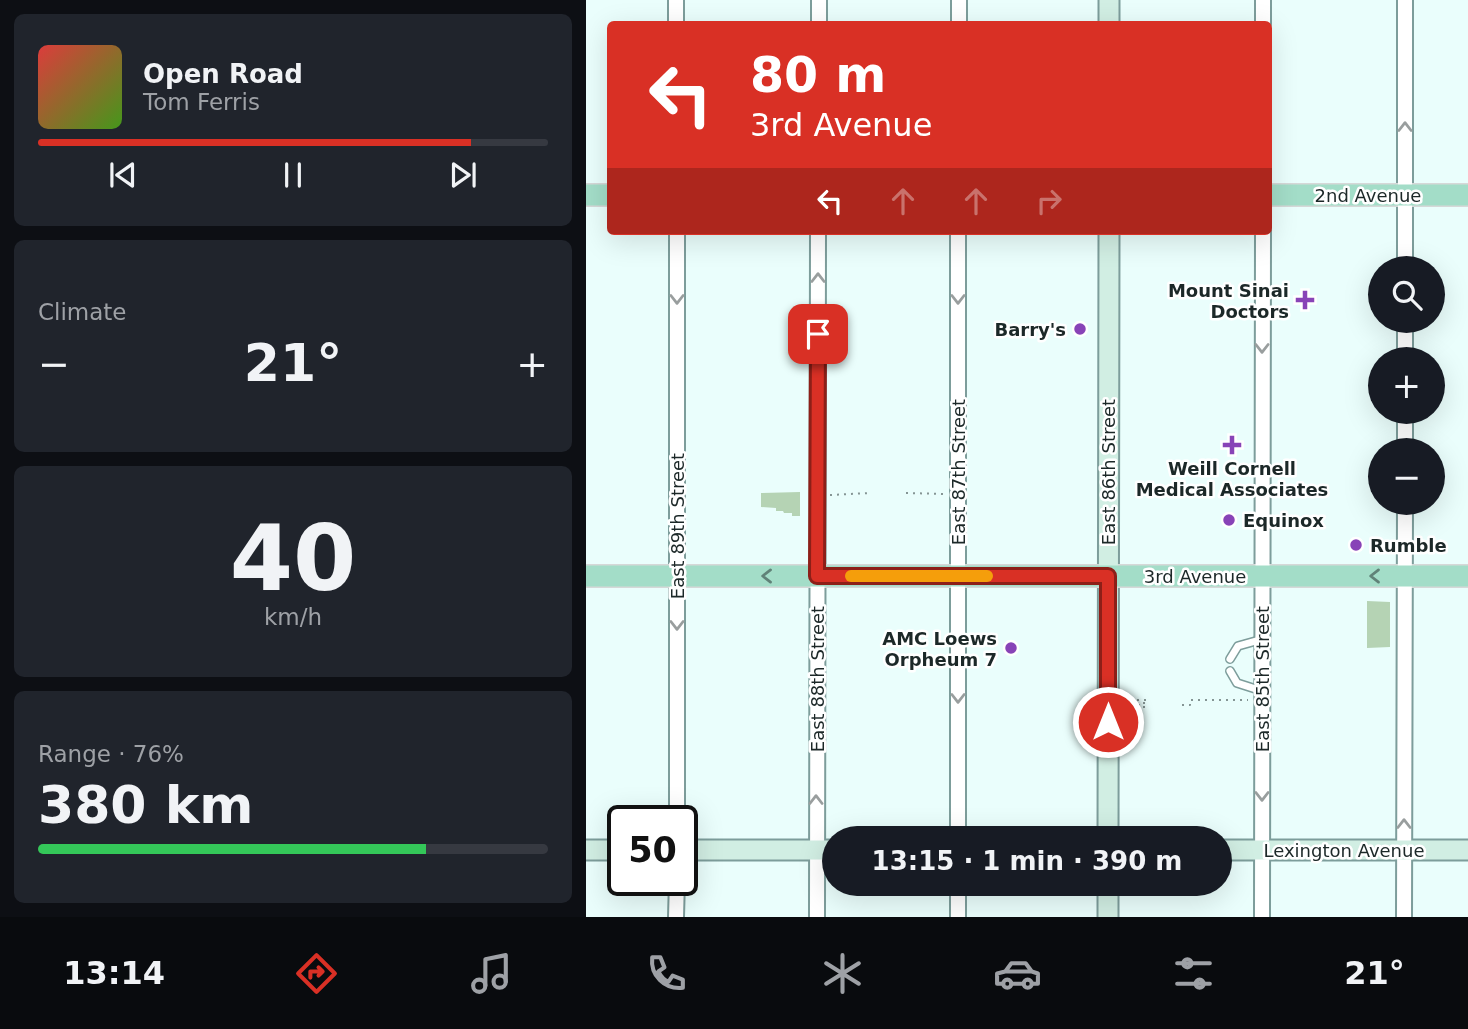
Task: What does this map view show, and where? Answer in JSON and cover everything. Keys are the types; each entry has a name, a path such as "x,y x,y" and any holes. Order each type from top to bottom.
{"main road":[{"path":"1109,0 1109,21"},
{"path":"586,195 607,195"},
{"name":"2nd Avenue","path":"1272,195 1468,195"},
{"name":"East 86th Street","path":"1108,826 1109,235"},
{"name":"3rd Avenue","path":"586,576 1468,576"},
{"path":"586,850 607,850"},
{"path":"698,850 822,850"},
{"name":"Lexington Avenue","path":"1232,850 1468,850"},
{"path":"1108,896 1108,917"}],"street":[{"path":"676,0 676,21"},
{"path":"819,0 819,21"},
{"path":"959,0 959,21"},
{"path":"1263,0 1263,21"},
{"path":"1405,0 1405,256"},
{"name":"East 89th Street","path":"676,805 677,235"},
{"name":"East 88th Street","path":"818,235 817,576 824,826"},
{"name":"East 87th Street","path":"958,235 958,826"},
{"name":"East 85th Street","path":"1262,917 1263,235"},
{"path":"1404,917 1405,515"},
{"name":"East 88th Street","path":"817,917 822,875"},
{"path":"676,896 676,917"},
{"path":"958,896 958,917"}],"lane":[{"path":"1230,659 1238,646 1263,639"},
{"path":"1230,671 1237,683 1263,691"}],"path":[{"path":"829,495 870,493"},
{"path":"906,493 944,494"},
{"path":"1130,700 1146,701 1139,703 1139,706 1144,708 1130,708"},
{"path":"1182,705 1190,705 1190,701 1248,700"}],"green space":[{"path":"800,492 800,516 776,511 776,508 761,507 761,493"},
{"path":"1367,601 1390,602 1390,647 1367,648"}],"slow traffic":[{"path":"851,576 987,576"}],"place":[{"name":"Mount Sinai Doctors","path":"1305,300"},
{"name":"Barry's","path":"1080,329"},
{"name":"Weill Cornell Medical Associates","path":"1232,445"},
{"name":"Equinox","path":"1229,520"},
{"name":"Rumble","path":"1356,545"},
{"name":"AMC Loews Orpheum 7","path":"1011,648"}],"route":[{"path":"818,334 817,576 1108,576 1108,722"}]}
